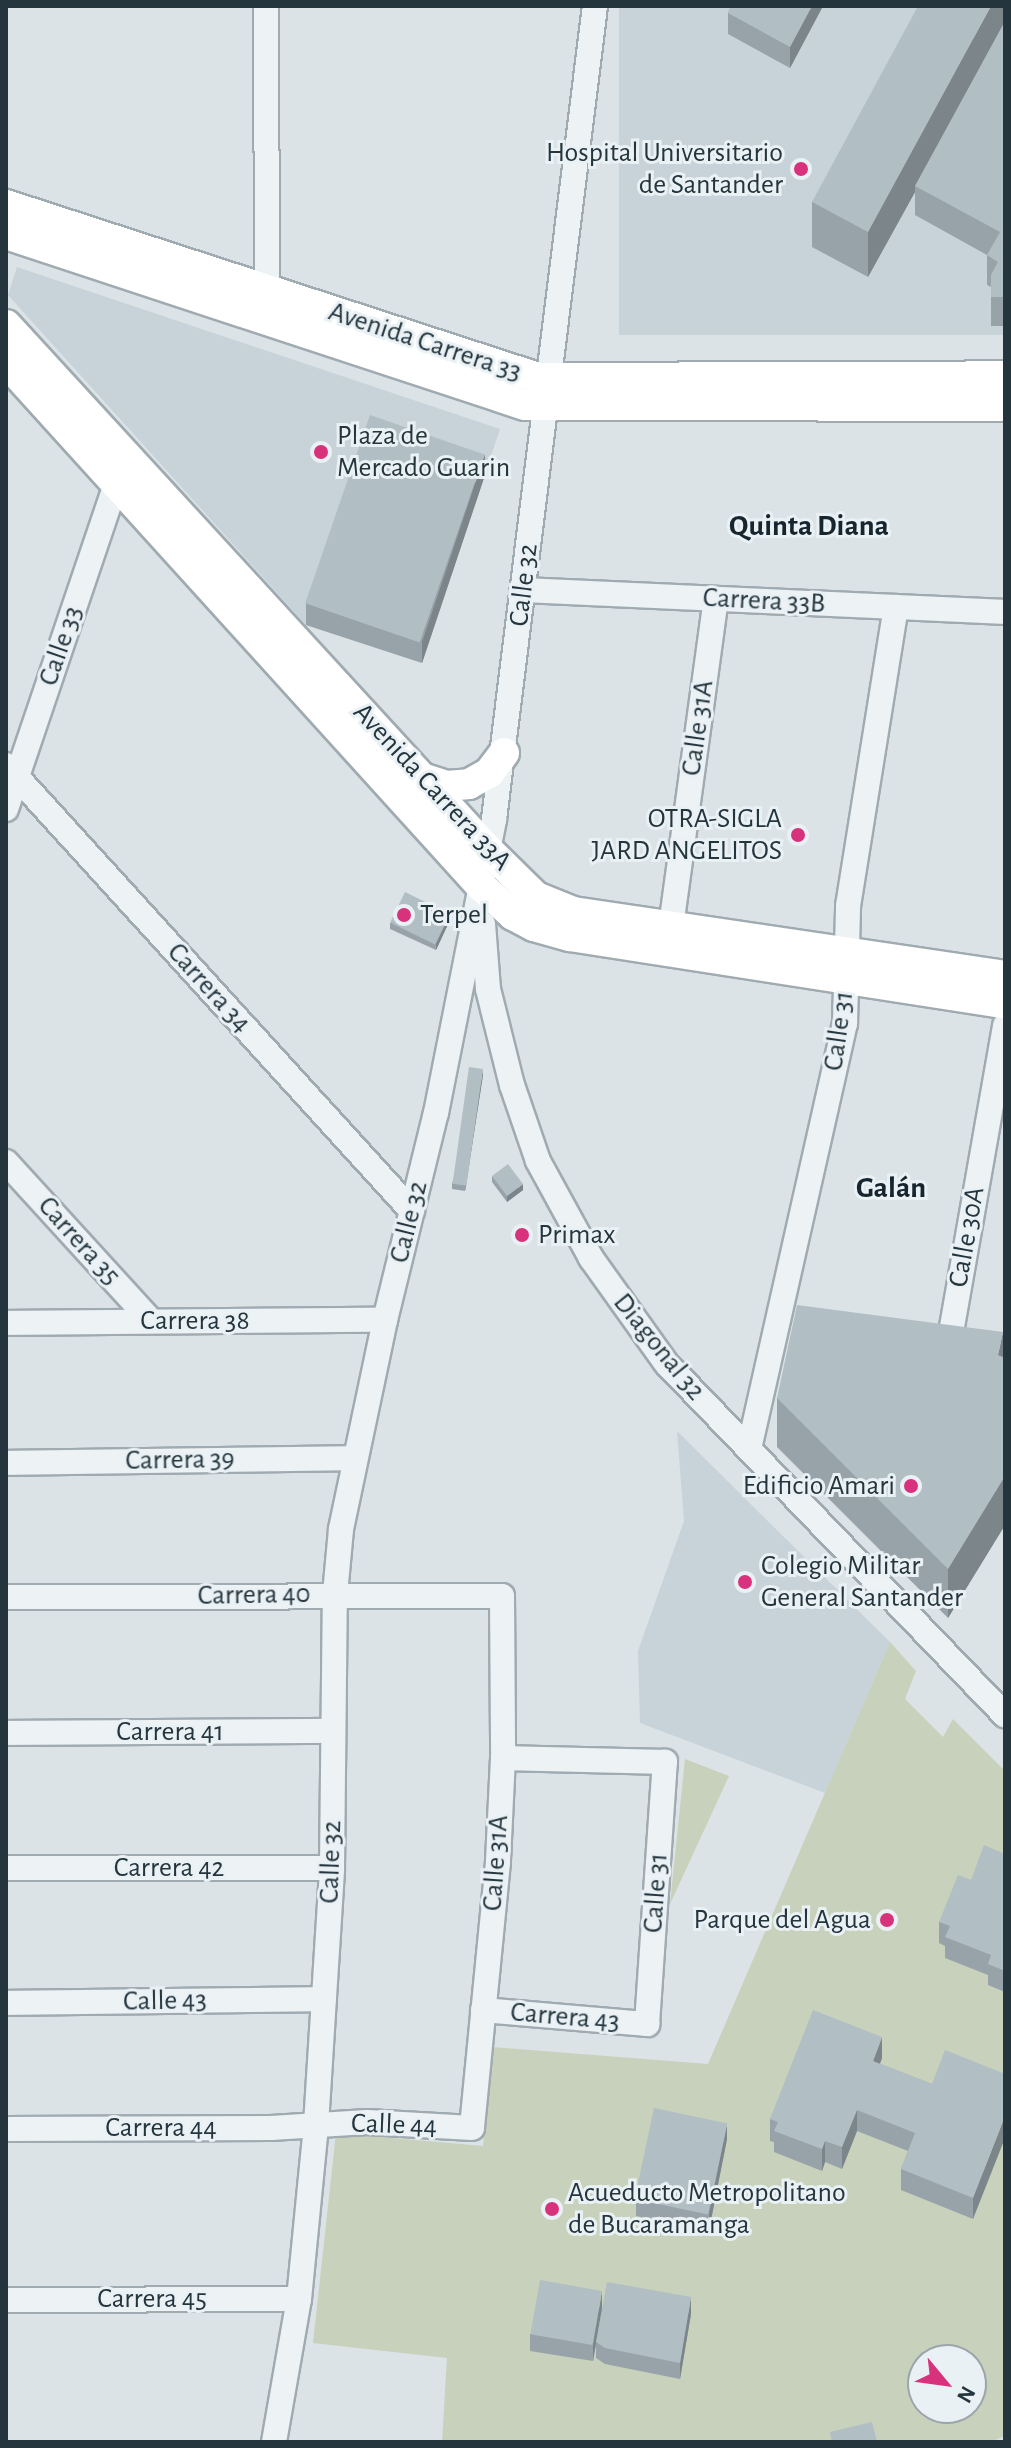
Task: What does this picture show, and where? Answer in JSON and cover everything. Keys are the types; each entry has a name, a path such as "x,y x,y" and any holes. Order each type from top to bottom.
{"main road":[{"name":"Avenida Carrera 33","path":"6,205 503,369 548,392 1005,406"},
{"name":"Avenida Carrera 33","path":"7,236 501,399 548,392 1005,376"},
{"name":"Avenida Carrera 33A","path":"6,325 488,850 536,897 559,908 670,939"},
{"name":"Avenida Carrera 33A","path":"6,362 481,886 513,915 546,931 670,939 846,966 1005,1003"},
{"path":"116,484 147,478"},
{"path":"422,778 447,786 469,784 489,773 504,753"},
{"name":"Avenida Carrera 33A","path":"846,966 1005,976"}],"street":[{"path":"266,6 267,291"},
{"name":"Calle 32","path":"274,2442 299,2299 316,2125 332,1868 335,1594 353,1458 436,1113 504,753 595,6"},
{"name":"Calle 33","path":"6,809 11,771 116,484"},
{"name":"Carrera 33B","path":"524,590 1005,612"},
{"name":"Calle 31A","path":"670,939 716,599"},
{"name":"Calle 31","path":"749,1449 845,1024 848,906 896,607"},
{"name":"Carrera 34","path":"11,771 412,1211"},
{"name":"Diagonal 32","path":"481,886 485,964 494,1017 538,1161 591,1258 666,1363 1005,1715"},
{"name":"Calle 30A","path":"976,1358 939,1354 1005,1025"},
{"name":"Carrera 35","path":"6,1162 151,1321"},
{"name":"Carrera 38","path":"6,1323 385,1320"},
{"path":"774,1336 805,1339"},
{"name":"Carrera 39","path":"6,1463 353,1458"},
{"name":"Calle 31A","path":"472,2128 503,1758 502,1596"},
{"name":"Carrera 40","path":"6,1597 502,1596"},
{"name":"Carrera 41","path":"6,1733 333,1731"},
{"name":"Calle 31","path":"503,1758 665,1762 647,2024"},
{"name":"Carrera 42","path":"6,1868 332,1868"},
{"name":"Calle 43","path":"6,2003 324,1999"},
{"name":"Carrera 43","path":"483,2010 647,2024"},
{"name":"Calle 44","path":"316,2125 367,2122 472,2128"},
{"name":"Carrera 44","path":"6,2129 316,2125"},
{"name":"Carrera 45","path":"6,2300 299,2299"}],"shaded area":[{"name":"Hospital Universitario de Santander","path":"619,6 1005,6 1005,335 619,335"},
{"name":"Plaza de Mercado Guarin","path":"17,267 500,429 422,663 306,625 8,295"},
{"name":"Colegio Militar General Santander","path":"677,1431 890,1642 825,1793 640,1723 638,1651 684,1521"}],"green space":[{"name":"Parque del Agua","path":"890,1642 916,1671 905,1699 943,1737 953,1719 1005,1771 1005,2436 990,2442 442,2442 447,2358 313,2343 336,2133 483,2146 492,2047 708,2064"},
{"path":"685,1759 729,1776 670,1904"}],"building":[{"path":"731,6 812,6 790,47 728,13"},
{"path":"918,6 991,6 868,232 812,202"},
{"path":"1005,21 1005,297 991,297 991,275 998,262 987,255 1000,232 915,186"},
{"path":"370,415 484,454 420,643 305,603"},
{"path":"405,892 450,914 435,944 390,923"},
{"path":"469,1067 483,1069 466,1186 453,1184"},
{"path":"508,1164 523,1184 507,1196 492,1176"},
{"name":"Edificio Amari","path":"797,1305 1003,1332 998,1355 1005,1358 1005,1476 948,1569 777,1398"},
{"path":"984,1845 1005,1854 1005,1971 988,1964 991,1955 945,1937 950,1926 939,1922 958,1875 971,1880"},
{"path":"813,2010 882,2037 873,2061 932,2084 945,2050 1005,2074 1005,2116 973,2198 901,2169 915,2133 857,2110 842,2147 825,2141 822,2149 774,2131 778,2122 770,2119"},
{"path":"654,2108 727,2124 708,2215 635,2199"},
{"path":"540,2280 602,2291 592,2345 530,2334"},
{"path":"607,2282 691,2297 680,2363 605,2348 596,2342"},
{"path":"872,2422 877,2442 832,2442 830,2432"}],"place":[{"name":"Hospital Universitario de Santander","path":"801,169"},
{"name":"Plaza de Mercado Guarin","path":"321,452"},
{"name":"OTRA-SIGLA JARD ANGELITOS","path":"798,835"},
{"name":"Terpel","path":"404,915"},
{"name":"Primax","path":"522,1235"},
{"name":"Edificio Amari","path":"911,1486"},
{"name":"Colegio Militar General Santander","path":"745,1582"},
{"name":"Parque del Agua","path":"887,1920"},
{"name":"Acueducto Metropolitano de Bucaramanga","path":"552,2209"}],"district":[{"name":"Quinta Diana","path":"809,526"},
{"name":"Galán","path":"891,1188"}]}
